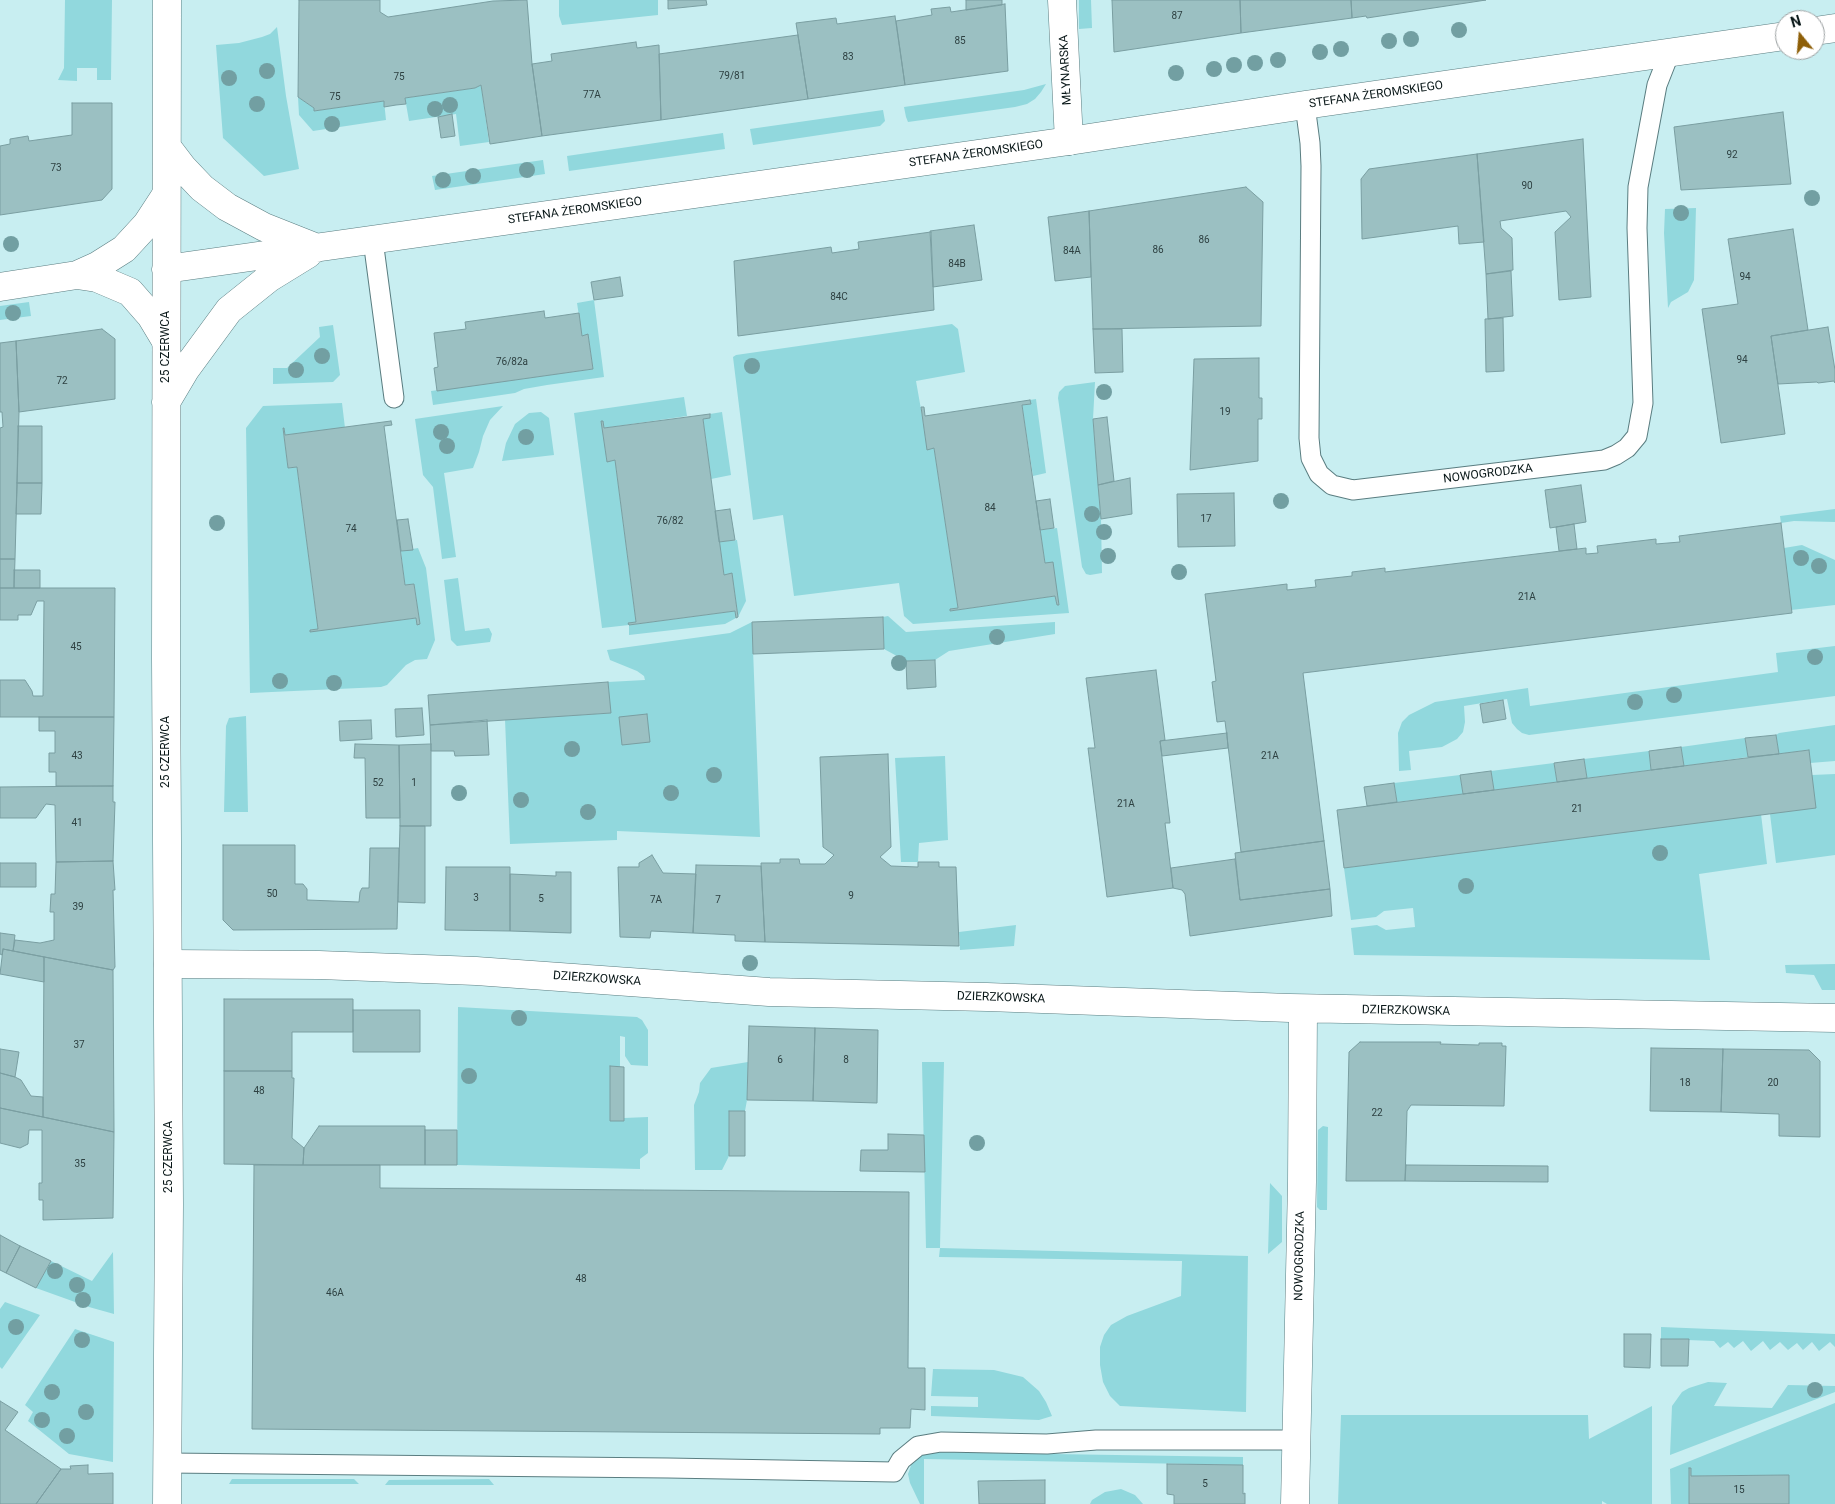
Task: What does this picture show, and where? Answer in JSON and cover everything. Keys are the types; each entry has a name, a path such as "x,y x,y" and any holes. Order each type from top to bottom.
{"street":[{"name":"25 CZERWCA","path":"166,0 169,1204 167,1504"},
{"name":"MŁYNARSKA","path":"1062,0 1069,141"},
{"name":"STEFANA ŻEROMSKIEGO","path":"166,269 1069,141 1775,37"},
{"path":"167,147 182,168 202,188 227,207 264,227 318,248"},
{"path":"0,287 77,275 97,266 124,249 147,224 166,195"},
{"path":"166,402 202,346 229,310 269,278 318,248"},
{"path":"77,275 97,278 130,292 151,316 166,340"},
{"name":"DZIERZKOWSKA","path":"168,964 319,965 476,971 770,992 1303,1008 1835,1018"},
{"name":"NOWOGRODZKA","path":"1295,1504 1303,1008"}],"lane":[{"name":"NOWOGRODZKA","path":"1305,105 1311,166 1310,438 1311,458 1319,474 1332,485 1353,490 1604,460 1627,448 1637,436 1643,403 1636,228 1638,187 1654,98 1670,52"},
{"path":"373,240 394,398"},
{"path":"167,1463 894,1472 901,1460 918,1446 941,1442 1047,1444 1096,1440 1296,1440"}],"shaded area":[{"path":"65,0 112,0 111,80 97,80 97,68 77,68 77,81 58,80 64,68"},
{"path":"559,0 658,0 658,15 562,25 559,16"},
{"path":"1079,0 1091,0 1092,28 1079,29"},
{"path":"277,27 286,96 299,169 264,176 223,138 216,45 239,43 262,37 270,34"},
{"path":"1046,84 1035,99 1027,104 1015,107 908,122 904,107 1024,90"},
{"path":"481,85 489,142 460,146 456,114 409,121 405,98 475,88"},
{"path":"298,97 314,108 314,111 384,101 386,120 313,131 299,115"},
{"path":"883,110 885,121 880,126 753,145 750,129"},
{"path":"723,133 725,149 569,171 567,156"},
{"path":"543,160 545,174 435,190 432,176"},
{"path":"1696,208 1694,280 1688,292 1671,302 1668,308 1664,233 1665,209"},
{"path":"594,300 604,377 433,405 431,391 593,369 588,335 582,336 577,303"},
{"path":"29,302 31,316 0,320 0,306"},
{"path":"952,324 958,329 965,372 916,381 928,449 934,448 958,608 950,609 950,611 1055,596 1057,605 1059,605 1045,563 1040,530 1057,528 1069,613 913,624 904,616 899,583 794,596 783,515 753,520 733,357 736,355"},
{"path":"333,325 340,375 333,382 273,384 273,368 287,368 320,337 319,327"},
{"path":"1095,382 1093,419 1101,519 1102,573 1090,575 1086,574 1082,567 1058,398 1059,392 1065,386"},
{"path":"684,397 687,416 604,428 602,422 607,461 615,460 636,622 629,623 629,625 602,628 574,413"},
{"path":"1036,399 1046,473 1033,476 1022,405 1031,404 1030,400"},
{"path":"342,403 345,428 285,435 283,429 288,468 297,467 318,629 310,631 416,618 417,624 420,624 414,584 405,585 401,551 418,548 426,568 435,640 427,659 415,660 406,665 387,685 381,687 250,693 246,428 263,406"},
{"path":"503,406 490,420 473,468 444,473 456,557 442,559 433,487 423,475 415,419"},
{"path":"541,412 549,418 554,455 502,461 506,443 515,424 529,413"},
{"path":"722,412 731,475 711,479 703,419 710,418 710,414"},
{"path":"1835,509 1835,522 1794,521 1781,523 1780,516"},
{"path":"737,540 746,601 738,617 732,574 724,575 719,542"},
{"path":"1802,545 1835,560 1835,605 1791,610 1784,548"},
{"path":"458,578 465,631 489,628 492,634 490,642 457,646 451,640 444,580"},
{"path":"735,611 736,618 725,624 629,635 629,625"},
{"path":"888,616 906,632 1055,622 1055,634 949,651 935,660 906,661 884,649 883,617"},
{"path":"752,622 760,837 617,831 617,840 510,844 505,719 610,713 608,682 645,680 644,676 637,671 610,660 607,650 730,633"},
{"path":"1835,646 1835,696 1529,735 1522,733 1512,723 1507,699 1464,706 1465,722 1463,732 1457,739 1442,747 1409,751 1411,770 1399,771 1398,733 1402,722 1409,715 1435,702 1528,688 1530,706 1778,672 1776,653"},
{"path":"246,716 248,812 224,812 226,726 229,718"},
{"path":"1835,725 1835,761 1810,763 1808,750 1779,754 1776,735 1779,733"},
{"path":"1745,738 1748,757 1684,766 1681,747"},
{"path":"1649,751 1651,770 1587,778 1584,759"},
{"path":"945,756 948,840 919,843 918,862 901,862 895,758"},
{"path":"1554,763 1557,782 1494,790 1491,771"},
{"path":"1835,774 1835,855 1776,863 1770,814 1812,775"},
{"path":"1460,775 1463,794 1397,802 1394,783"},
{"path":"1761,814 1767,864 1699,874 1710,960 1354,955 1351,928 1377,925 1386,930 1415,927 1413,908 1384,911 1376,917 1351,920 1344,868"},
{"path":"1016,925 1014,946 960,950 959,932"},
{"path":"1835,964 1835,990 1822,990 1814,975 1786,973 1785,965"},
{"path":"458,1007 637,1017 642,1020 648,1030 648,1066 631,1065 625,1056 625,1037 620,1036 620,1067 610,1067 610,1121 623,1121 624,1118 648,1117 648,1153 640,1159 640,1169 457,1165"},
{"path":"748,1062 745,1111 729,1111 729,1156 722,1170 695,1170 694,1105 700,1083 711,1068"},
{"path":"922,1062 944,1062 940,1248 926,1248"},
{"path":"1323,1126 1328,1127 1327,1210 1320,1210 1317,1207 1318,1130"},
{"path":"1270,1183 1282,1196 1282,1242 1268,1254"},
{"path":"940,1248 1248,1256 1246,1412 1120,1406 1110,1396 1103,1382 1100,1365 1100,1347 1104,1335 1111,1325 1127,1316 1181,1296 1182,1261 939,1257"},
{"path":"113,1252 114,1314 36,1288 51,1261 92,1281"},
{"path":"5,1302 40,1315 2,1369 0,1367 0,1309"},
{"path":"1661,1327 1835,1334 1835,1347 1830,1342 1819,1351 1812,1342 1803,1350 1797,1343 1788,1350 1780,1342 1770,1350 1763,1341 1751,1351 1743,1341 1734,1348 1728,1342 1720,1348 1714,1341 1661,1339"},
{"path":"75,1329 114,1342 113,1462 69,1454 28,1421 33,1412 25,1405"},
{"path":"933,1369 994,1370 1023,1377 1039,1391 1052,1416 1039,1420 931,1416 931,1406 978,1407 978,1397 931,1396"},
{"path":"1708,1382 1727,1383 1714,1406 1772,1408 1788,1385 1835,1386 1835,1392 1670,1455 1672,1406 1682,1392"},
{"path":"1835,1403 1835,1504 1789,1504 1789,1475 1691,1476 1691,1468 1689,1468 1689,1504 1671,1504 1670,1469"},
{"path":"1652,1406 1652,1504 1607,1504 1602,1501 1602,1504 1338,1504 1341,1415 1588,1415 1589,1439"},
{"path":"925,1452 1243,1457 1243,1465 924,1459 924,1504 920,1504 908,1474 913,1460"},
{"path":"232,1479 354,1479 359,1484 229,1484"},
{"path":"489,1479 494,1485 385,1485 389,1480"},
{"path":"1121,1489 1135,1495 1143,1504 1090,1504 1092,1500 1105,1492"}],"building":[{"path":"299,0 380,0 380,12 388,17 493,1 527,0 532,64 542,136 490,144 481,85 475,88 405,98 406,104 384,107 384,101 314,111 314,108 298,97"},
{"path":"668,0 706,0 707,5 668,9"},
{"path":"966,0 1002,0 1002,5 966,10"},
{"path":"1112,0 1240,0 1241,33 1114,52"},
{"path":"1240,0 1351,0 1352,18 1241,33"},
{"path":"1351,0 1486,0 1367,18 1366,16 1352,18"},
{"path":"1005,4 1008,71 905,85 896,21 932,15 931,9 950,7 951,12"},
{"path":"895,16 905,85 808,99 796,23 836,18 837,24"},
{"path":"798,35 808,99 661,120 659,54"},
{"path":"636,42 637,48 659,45 661,120 542,136 532,64 552,61 551,54"},
{"path":"72,103 112,103 112,189 102,200 0,215 0,146 10,144 10,139 28,136 29,141 72,135"},
{"path":"1783,112 1791,184 1681,190 1674,127"},
{"path":"452,114 455,136 441,138 438,117"},
{"path":"1583,139 1591,297 1559,300 1555,232 1571,217 1566,211 1500,221 1501,228 1512,238 1513,270 1486,274 1477,154"},
{"path":"1477,154 1484,242 1459,244 1458,226 1362,239 1361,179 1369,169"},
{"path":"1246,187 1263,202 1261,326 1093,329 1089,211"},
{"path":"1089,211 1091,277 1055,281 1048,217"},
{"path":"974,225 982,280 933,287 930,231"},
{"path":"1793,229 1808,330 1771,336 1785,434 1721,443 1702,309 1738,304 1728,239"},
{"path":"931,232 934,310 738,336 734,261 831,247 832,253 859,249 858,242"},
{"path":"1511,271 1513,316 1488,319 1486,274"},
{"path":"620,277 623,296 594,300 591,282"},
{"path":"544,311 545,318 579,313 582,336 588,334 593,369 437,391 434,368 438,367 434,333 466,329 465,322"},
{"path":"1503,318 1504,371 1486,372 1485,319"},
{"path":"1828,327 1835,370 1835,383 1834,381 1778,384 1771,336"},
{"path":"102,329 115,339 115,399 19,412 16,341"},
{"path":"1093,329 1122,329 1123,372 1095,373"},
{"path":"16,341 19,412 15,559 0,559 0,428 3,427 2,412 0,412 0,343"},
{"path":"1259,358 1259,398 1262,398 1262,419 1258,419 1258,461 1190,470 1194,359"},
{"path":"1030,400 1031,404 1022,405 1045,563 1053,562 1059,605 1057,605 1055,596 950,611 950,609 958,608 934,448 927,450 921,407 924,407 925,416"},
{"path":"710,414 710,418 703,419 724,575 732,573 738,617 736,618 735,611 629,625 628,623 636,622 615,460 607,462 601,421 603,421 604,428"},
{"path":"1107,417 1114,481 1098,485 1093,419"},
{"path":"391,421 392,425 384,426 405,585 414,584 420,624 417,625 416,618 310,632 310,630 318,629 297,467 288,468 283,428 285,435"},
{"path":"18,426 42,426 42,483 17,483"},
{"path":"1130,478 1132,514 1101,519 1098,485"},
{"path":"17,483 42,483 41,514 16,514"},
{"path":"1581,485 1586,522 1550,528 1545,490"},
{"path":"1234,493 1235,546 1178,547 1177,494"},
{"path":"1050,499 1054,528 1040,530 1036,501"},
{"path":"730,509 735,540 719,542 715,511"},
{"path":"408,519 413,550 401,551 397,520"},
{"path":"1781,523 1792,613 1303,673 1324,841 1241,852 1225,721 1217,722 1212,682 1216,681 1205,594 1287,584 1287,590 1316,587 1315,580 1352,576 1352,572 1385,568 1385,572 1586,548 1586,554 1598,553 1597,546 1656,539 1656,544 1680,542 1679,536"},
{"path":"1574,524 1577,549 1559,551 1556,527"},
{"path":"0,559 15,559 14,588 0,588"},
{"path":"14,570 40,570 40,588 14,588"},
{"path":"0,588 115,588 114,717 0,717 0,680 25,680 33,696 43,696 44,601 37,601 31,615 18,615 18,620 0,620"},
{"path":"883,617 884,649 753,654 752,622"},
{"path":"935,660 936,687 907,689 906,661"},
{"path":"1156,670 1165,740 1160,741 1170,823 1165,823 1173,888 1107,897 1088,748 1095,748 1086,678"},
{"path":"608,682 611,713 430,725 428,695"},
{"path":"1503,700 1506,719 1483,723 1480,704"},
{"path":"422,708 424,735 396,737 395,709"},
{"path":"647,714 650,742 622,745 619,717"},
{"path":"39,717 114,717 113,786 56,786 56,772 49,772 49,753 55,753 55,731 39,731"},
{"path":"371,720 372,739 340,741 339,721"},
{"path":"487,720 489,755 455,756 454,751 431,751 430,725"},
{"path":"1227,733 1228,748 1162,756 1160,741"},
{"path":"1776,735 1779,754 1748,757 1745,738"},
{"path":"355,744 399,745 400,818 366,818 365,758 354,758"},
{"path":"431,744 431,826 400,826 399,745"},
{"path":"1681,747 1684,766 1651,770 1649,751"},
{"path":"1809,750 1816,808 1344,868 1337,810"},
{"path":"888,754 891,847 880,857 891,866 918,867 918,862 939,862 939,867 956,867 959,946 765,942 761,863 780,863 780,859 799,859 800,864 825,864 834,855 823,847 820,757"},
{"path":"1584,759 1587,778 1557,782 1554,763"},
{"path":"1491,771 1494,790 1463,794 1460,775"},
{"path":"1394,783 1397,802 1367,806 1364,787"},
{"path":"113,786 113,802 115,802 113,861 56,862 55,805 46,804 36,818 0,818 0,787"},
{"path":"400,826 425,826 425,903 398,902"},
{"path":"1324,841 1330,889 1240,900 1235,853"},
{"path":"223,845 295,845 295,884 303,884 307,889 307,900 359,902 362,888 369,888 370,848 399,848 397,929 233,930 223,920"},
{"path":"652,855 663,873 696,874 693,933 651,931 650,938 620,937 618,867 639,867 639,863"},
{"path":"1235,859 1240,900 1330,889 1332,916 1190,936 1185,894 1182,890 1173,888 1171,868"},
{"path":"113,861 115,967 113,970 13,951 15,940 40,943 54,940 54,912 50,912 51,894 55,894 56,862"},
{"path":"0,863 36,863 36,887 0,887"},
{"path":"696,865 761,866 765,942 735,941 735,935 693,933"},
{"path":"446,867 510,867 510,931 445,930"},
{"path":"556,872 571,872 571,933 510,931 510,874 556,876"},
{"path":"0,933 15,935 13,951 3,949 2,955 0,954"},
{"path":"3,949 44,957 44,982 0,974"},
{"path":"44,957 113,970 114,1132 43,1117"},
{"path":"224,999 353,999 353,1032 292,1032 292,1071 224,1071"},
{"path":"353,1010 420,1010 420,1052 353,1052"},
{"path":"749,1026 815,1028 813,1101 747,1100"},
{"path":"815,1028 878,1030 877,1103 813,1101"},
{"path":"1360,1042 1441,1042 1440,1044 1479,1045 1479,1043 1502,1043 1502,1046 1506,1046 1504,1106 1411,1105 1407,1111 1405,1181 1346,1181 1349,1052"},
{"path":"1651,1048 1723,1049 1721,1112 1650,1111"},
{"path":"0,1049 19,1052 15,1077 0,1073"},
{"path":"1723,1049 1809,1050 1820,1061 1820,1137 1779,1136 1779,1114 1721,1112"},
{"path":"610,1066 624,1067 624,1121 610,1121"},
{"path":"224,1071 292,1071 292,1078 294,1078 292,1138 304,1148 303,1165 224,1164"},
{"path":"0,1073 21,1080 31,1096 43,1097 43,1117 0,1108"},
{"path":"0,1108 114,1132 113,1218 43,1220 43,1200 39,1200 39,1183 42,1183 42,1130 29,1130 28,1144 20,1148 0,1143"},
{"path":"729,1111 745,1111 745,1156 729,1156"},
{"path":"319,1126 425,1126 425,1165 303,1165 304,1148"},
{"path":"425,1130 457,1130 457,1165 425,1165"},
{"path":"888,1134 924,1135 925,1172 860,1171 861,1150 888,1150"},
{"path":"254,1165 380,1165 380,1188 909,1192 908,1368 925,1368 925,1410 911,1409 910,1428 880,1428 880,1434 252,1429"},
{"path":"1406,1165 1548,1166 1548,1182 1405,1181"},
{"path":"0,1235 20,1246 6,1273 0,1270"},
{"path":"20,1246 51,1261 36,1288 6,1273"},
{"path":"1624,1334 1651,1334 1650,1368 1624,1367"},
{"path":"1661,1339 1689,1339 1688,1366 1661,1366"},
{"path":"0,1401 18,1412 5,1430 61,1469 36,1504 0,1504"},
{"path":"1167,1464 1243,1465 1245,1504 1174,1504 1174,1495 1167,1494"},
{"path":"88,1465 88,1474 113,1473 113,1504 36,1504 61,1469 71,1469 70,1466"},
{"path":"1689,1468 1691,1468 1691,1476 1789,1475 1789,1504 1689,1504"},
{"path":"1045,1480 1045,1504 979,1504 978,1481"}]}
